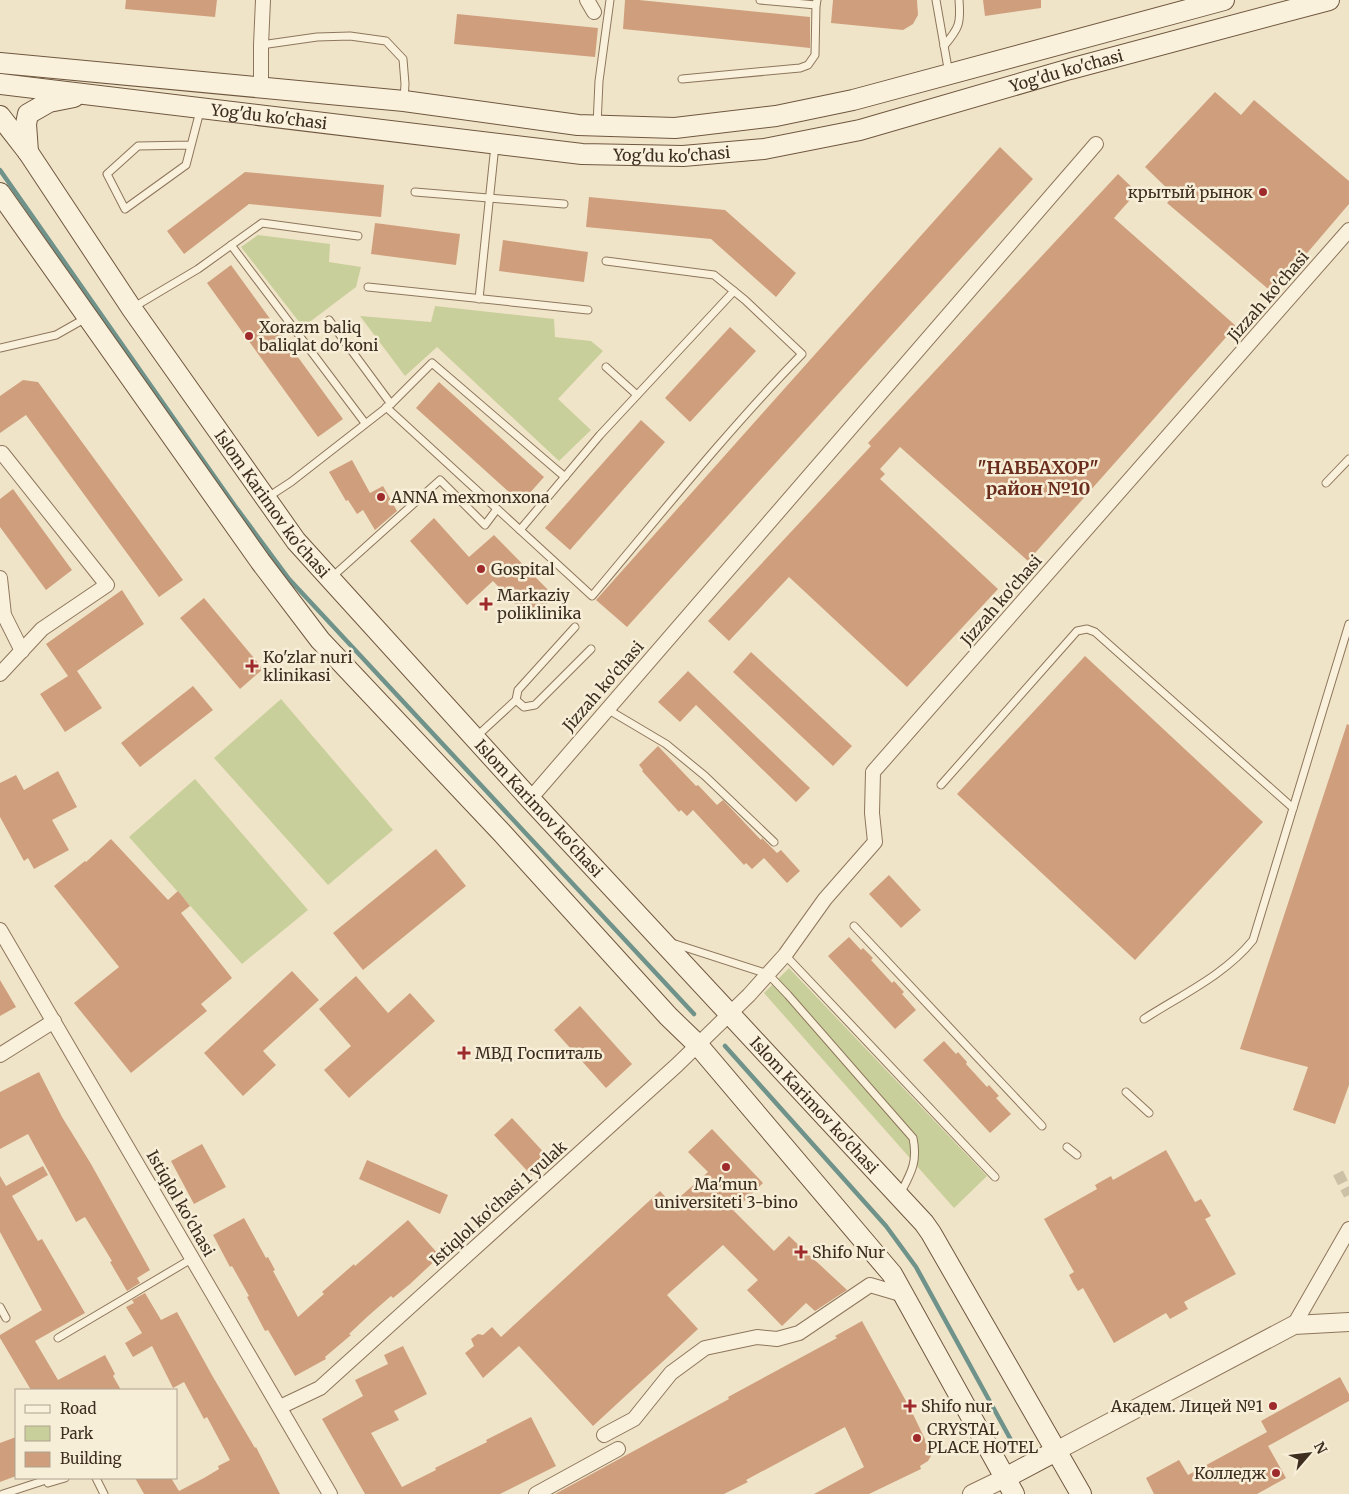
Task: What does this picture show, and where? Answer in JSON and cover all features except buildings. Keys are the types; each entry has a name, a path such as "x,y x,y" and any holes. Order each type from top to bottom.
{"main road":[{"name":"Yog'du ko'chasi","path":"0,63 404,101 578,125 675,128 776,116 853,100 1224,0"},
{"name":"Yog'du ko'chasi","path":"0,84 582,154 683,156 764,149 860,130 1070,69 1329,0"},
{"path":"28,152 26,124 28,114 49,102 89,94"},
{"name":"Islom Karimov ko'chasi","path":"0,116 28,152 132,309 296,541 530,799 731,1013 931,1233 1081,1494"},
{"path":"0,193 260,561 320,640 502,833 668,1016 697,1044 892,1274 1009,1486 1056,1451"}],"street":[{"path":"261,89 260,46 263,0"},
{"path":"587,0 594,12"},
{"name":"Jizzah ko'chasi","path":"530,799 1096,144"},
{"name":"Jizzah ko'chasi","path":"731,1013 785,955 825,899 875,842 872,813 873,772 1349,230"},
{"path":"0,674 42,629 107,585 2,453"},
{"path":"0,578 4,615 22,651"},
{"name":"Istiqlol ko'chasi","path":"0,930 330,1494"},
{"name":"Istiqlol ko'chasi 1 yulak","path":"280,1407 320,1388 677,1065 731,1013"},
{"path":"0,1055 54,1021"},
{"path":"1294,1325 1349,1229"},
{"path":"604,1435 634,1419 671,1373 705,1348 757,1337 777,1339 799,1333 870,1284 904,1295"},
{"path":"1056,1451 1294,1325 1349,1322"},
{"path":"536,1494 618,1449"},
{"path":"972,1494 1009,1486"}],"lane":[{"path":"597,125 599,81 610,0"},
{"path":"682,79 800,68 808,65 815,55 816,3 760,0"},
{"path":"936,0 949,74"},
{"path":"944,46 956,33 960,24 959,0"},
{"path":"260,46 317,37 350,36 386,41 403,59 404,101"},
{"path":"191,145 138,146 107,174 125,209 186,165 191,145 200,108"},
{"path":"479,299 495,144"},
{"path":"414,192 564,204"},
{"path":"132,309 198,269 262,223 358,236"},
{"path":"231,245 365,424"},
{"path":"329,320 389,406 592,596 766,391 802,354 714,275 606,262"},
{"path":"368,287 588,310"},
{"path":"520,530 600,435 734,291"},
{"path":"0,348 56,335 88,317"},
{"path":"266,499 291,482 389,406 432,363 565,477"},
{"path":"606,367 637,395"},
{"path":"1326,483 1349,459"},
{"path":"330,579 440,480 484,525 497,509"},
{"path":"1144,1019 1218,972 1241,954 1253,940 1349,624"},
{"path":"475,738 516,700 518,690 575,627"},
{"path":"940,785 1077,631 1087,628 1095,632 1293,808"},
{"path":"516,700 524,707 536,705 591,649"},
{"path":"607,709 666,744 705,776 774,842"},
{"path":"854,926 1042,1126"},
{"path":"662,940 768,974 913,1138 916,1153 911,1172 899,1196"},
{"path":"785,955 994,1177"},
{"path":"1126,1092 1149,1113"},
{"path":"1067,1147 1077,1155"},
{"path":"58,1338 193,1258"},
{"path":"0,1307 6,1318"},
{"path":"3,1494 49,1479"},
{"path":"17,1494 62,1479"},
{"path":"96,1479 104,1494"}],"green space":[{"path":"258,235 330,244 329,262 361,267 356,287 303,327 241,247"},
{"path":"435,306 554,319 555,337 591,341 603,351 558,399 591,430 559,461 437,347 405,376 360,316 431,322"},
{"path":"281,699 393,830 328,885 214,758"},
{"path":"195,779 308,910 242,964 129,837"},
{"path":"789,968 987,1176 954,1208 764,993"}],"waterway":[{"path":"0,170 235,506 289,579 694,1014"},
{"path":"725,1046 886,1226 916,1267 1011,1440"}],"tunnel":[{"path":"1338,1173 1349,1195"}],"place":[{"name":"крытый рынок","path":"1263,192"},
{"name":"Xorazm baliq baliqlat do'koni","path":"249,336"},
{"name":"ANNA mexmonxona","path":"381,497"},
{"name":"Gospital","path":"481,569"},
{"name":"Markaziy poliklinika","path":"486,604"},
{"name":"Ko'zlar nuri klinikasi","path":"252,666"},
{"name":"МВД Госпиталь","path":"464,1053"},
{"name":"Ma'mun universiteti 3-bino","path":"726,1167"},
{"name":"Shifo Nur","path":"801,1252"},
{"name":"Shifo nur","path":"910,1406"},
{"name":"Академ. Лицей №1","path":"1273,1406"},
{"name":"CRYSTAL PLACE HOTEL","path":"917,1438"},
{"name":"Колледж","path":"1276,1473"}],"district":[{"name":"\"НАВБАХОР\" район №10","path":"1038,478"}]}
